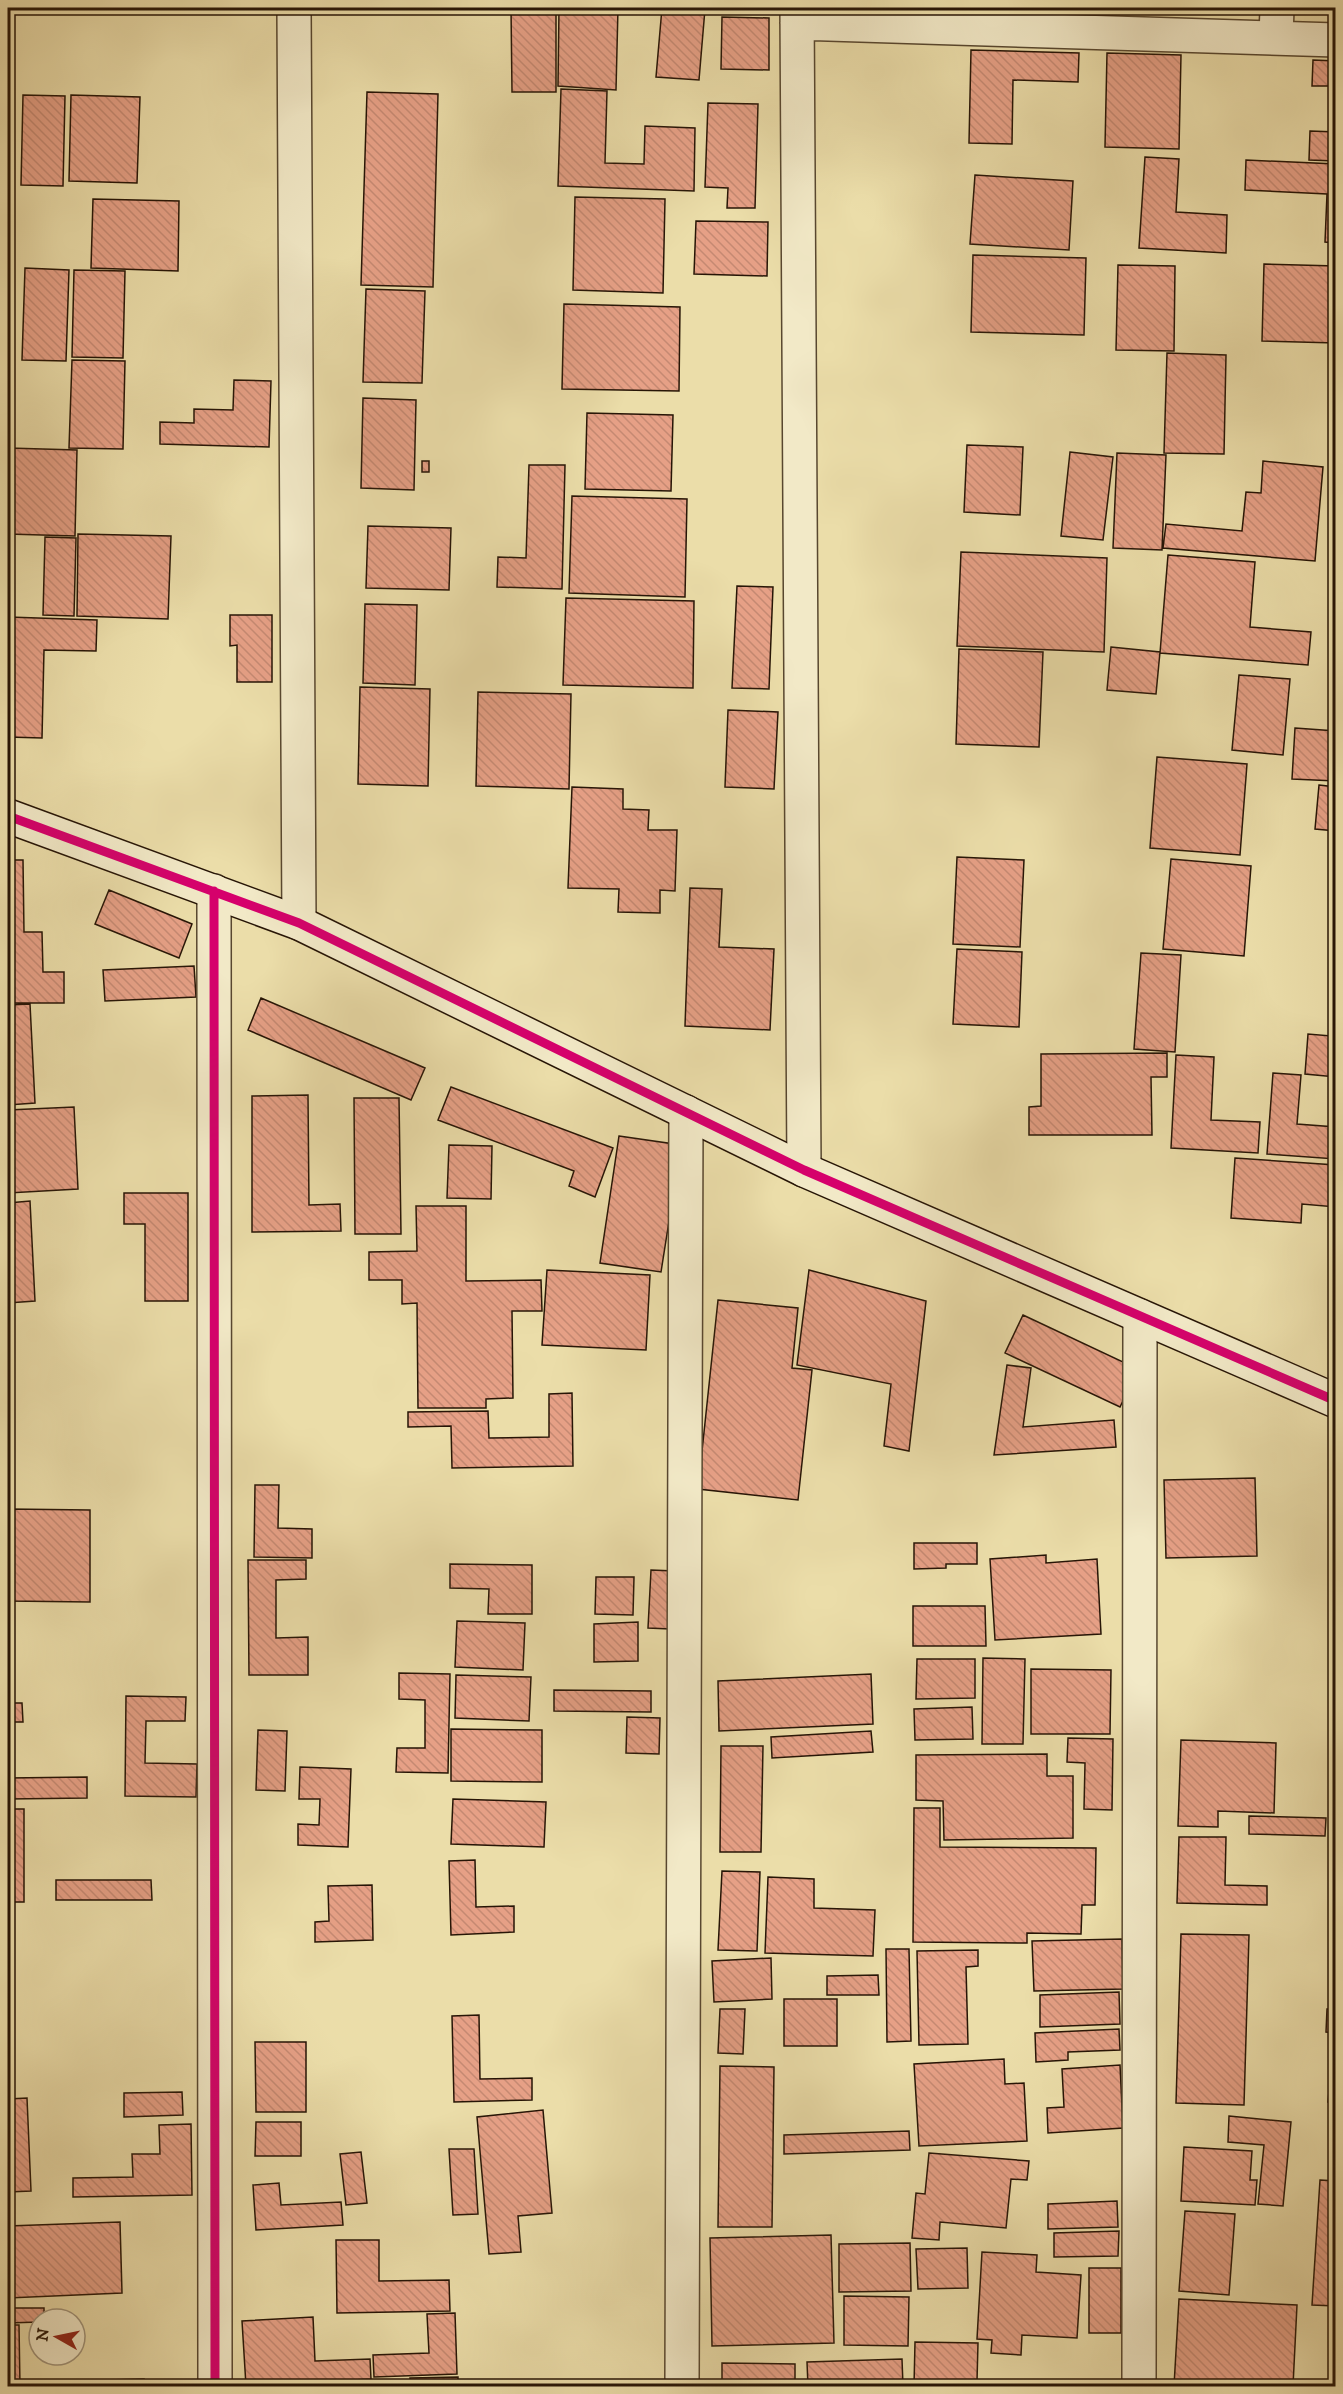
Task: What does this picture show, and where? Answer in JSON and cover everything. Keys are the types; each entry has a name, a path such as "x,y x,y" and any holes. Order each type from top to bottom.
{"street":[{"path":"294,8 299,923"},
{"path":"804,1170 797,15 1277,23 1335,40"},
{"path":"8,816 299,923 804,1170 1335,1401"},
{"path":"214,891 215,2386"},
{"path":"682,2386 686,1112"},
{"path":"1139,2386 1140,1316"}],"building":[{"path":"511,8 556,8 556,92 512,92"},
{"path":"559,8 618,8 616,90 558,86"},
{"path":"662,8 705,9 699,80 656,77"},
{"path":"722,17 769,18 769,70 721,69"},
{"path":"971,50 1079,53 1078,82 1013,80 1012,144 969,143"},
{"path":"1107,53 1181,55 1179,149 1105,147"},
{"path":"1313,60 1336,61 1336,86 1312,86"},
{"path":"561,89 607,91 605,163 644,164 645,126 695,128 694,191 558,186"},
{"path":"367,92 438,94 433,287 361,285"},
{"path":"23,95 65,96 63,186 21,185"},
{"path":"71,95 140,97 137,183 69,181"},
{"path":"708,103 758,104 755,208 727,208 728,188 705,187"},
{"path":"1310,131 1336,132 1336,161 1309,160"},
{"path":"1145,157 1179,159 1176,212 1227,215 1226,253 1139,248"},
{"path":"1246,160 1336,164 1336,243 1325,242 1327,194 1245,190"},
{"path":"975,175 1073,181 1069,250 970,244"},
{"path":"575,197 665,199 663,293 573,290"},
{"path":"93,199 179,201 178,271 91,268"},
{"path":"696,221 768,222 767,276 694,274"},
{"path":"973,255 1086,258 1084,335 971,332"},
{"path":"1264,264 1336,266 1336,343 1262,341"},
{"path":"1118,265 1175,266 1174,351 1116,350"},
{"path":"25,268 69,270 66,361 22,360"},
{"path":"74,270 125,271 123,358 72,357"},
{"path":"366,289 425,291 422,383 363,382"},
{"path":"564,304 680,307 679,391 562,389"},
{"path":"1167,353 1226,355 1224,454 1164,453"},
{"path":"72,360 125,361 123,449 69,448"},
{"path":"234,380 271,381 269,447 160,444 160,422 194,423 194,409 233,410"},
{"path":"363,398 416,400 414,490 361,488"},
{"path":"587,413 673,415 671,491 585,489"},
{"path":"967,445 1023,447 1020,515 964,512"},
{"path":"8,448 77,450 75,536 8,534"},
{"path":"1070,452 1113,457 1103,540 1061,536"},
{"path":"1117,453 1166,455 1162,550 1113,548"},
{"path":"422,461 429,461 429,472 422,472"},
{"path":"1263,461 1323,467 1315,561 1163,548 1166,524 1242,531 1246,492 1261,493"},
{"path":"529,465 565,465 562,589 497,587 498,557 526,558"},
{"path":"572,496 687,499 685,597 569,593"},
{"path":"368,526 451,528 449,590 366,588"},
{"path":"78,534 171,536 168,619 77,616"},
{"path":"45,537 76,538 74,616 43,615"},
{"path":"961,552 1107,558 1104,652 957,646"},
{"path":"1168,555 1255,562 1250,627 1311,632 1308,665 1160,653"},
{"path":"737,586 773,587 769,689 732,688"},
{"path":"566,598 694,601 693,688 563,685"},
{"path":"365,604 417,605 415,685 363,683"},
{"path":"230,615 272,615 272,682 237,682 237,645 230,646"},
{"path":"8,617 97,620 96,651 44,650 42,738 8,737"},
{"path":"1111,647 1160,652 1156,694 1107,690"},
{"path":"959,649 1043,652 1039,747 956,744"},
{"path":"1239,675 1290,679 1283,755 1232,750"},
{"path":"360,687 430,689 428,786 358,784"},
{"path":"478,692 571,694 569,789 476,786"},
{"path":"728,710 778,712 774,789 725,787"},
{"path":"1295,728 1336,731 1336,781 1292,779"},
{"path":"1157,757 1247,764 1240,855 1150,848"},
{"path":"1319,785 1336,787 1336,831 1315,829"},
{"path":"572,787 623,789 623,809 649,810 648,830 677,830 675,891 660,890 660,913 618,912 619,889 568,888"},
{"path":"957,857 1024,860 1020,947 953,944"},
{"path":"1171,859 1251,866 1244,956 1163,949"},
{"path":"8,860 23,860 24,932 42,932 43,972 64,972 64,1003 8,1003"},
{"path":"690,888 722,889 719,947 774,949 770,1030 685,1026"},
{"path":"109,890 192,924 179,958 95,924"},
{"path":"957,949 1022,952 1019,1027 953,1024"},
{"path":"1141,953 1181,955 1175,1052 1134,1049"},
{"path":"194,966 196,997 105,1001 103,970"},
{"path":"1336,984 1336,1077 1305,1074 1308,1034 1331,1036"},
{"path":"261,998 425,1068 411,1100 248,1030"},
{"path":"30,1004 35,1103 8,1105 8,1005"},
{"path":"1167,1053 1167,1077 1151,1077 1152,1135 1029,1135 1029,1107 1041,1106 1041,1054"},
{"path":"1176,1055 1214,1057 1211,1120 1260,1122 1258,1153 1171,1148"},
{"path":"1273,1073 1301,1075 1297,1124 1336,1127 1336,1159 1267,1154"},
{"path":"451,1087 613,1148 595,1197 569,1186 574,1171 438,1120"},
{"path":"308,1095 309,1205 340,1204 341,1231 252,1232 252,1096"},
{"path":"354,1098 399,1098 401,1234 355,1234"},
{"path":"74,1107 78,1189 8,1193 8,1110"},
{"path":"619,1136 681,1145 661,1272 600,1263"},
{"path":"449,1145 492,1146 491,1199 447,1198"},
{"path":"1235,1158 1336,1165 1336,1207 1302,1204 1301,1223 1231,1218"},
{"path":"124,1193 188,1193 188,1301 145,1301 145,1224 124,1224"},
{"path":"30,1201 35,1301 8,1303 8,1203"},
{"path":"416,1206 466,1206 466,1281 541,1280 542,1311 512,1311 513,1398 486,1399 486,1408 418,1408 417,1303 402,1304 402,1280 369,1280 369,1252 417,1251"},
{"path":"547,1270 650,1275 646,1350 542,1345"},
{"path":"809,1270 926,1301 909,1451 884,1446 891,1384 797,1365"},
{"path":"718,1300 798,1308 792,1368 812,1370 798,1500 698,1489"},
{"path":"1023,1315 1138,1369 1120,1407 1005,1353"},
{"path":"1007,1365 1031,1368 1023,1427 1114,1420 1116,1447 994,1455"},
{"path":"572,1393 573,1466 452,1468 451,1426 408,1427 408,1412 488,1411 489,1438 549,1437 549,1394"},
{"path":"1255,1478 1257,1556 1166,1558 1164,1480"},
{"path":"255,1485 279,1485 278,1528 312,1529 312,1558 254,1557"},
{"path":"8,1509 90,1510 90,1602 8,1601"},
{"path":"914,1543 977,1543 977,1564 946,1564 946,1568 914,1569"},
{"path":"1046,1555 1046,1563 1097,1559 1101,1634 995,1640 990,1559"},
{"path":"248,1560 306,1560 306,1579 276,1580 276,1638 308,1637 308,1675 249,1675"},
{"path":"450,1564 532,1565 532,1614 488,1614 489,1589 450,1588"},
{"path":"651,1570 674,1571 670,1629 648,1628"},
{"path":"596,1577 634,1577 633,1615 595,1614"},
{"path":"913,1606 985,1606 986,1646 913,1646"},
{"path":"457,1621 525,1623 523,1670 455,1667"},
{"path":"638,1622 638,1661 594,1662 594,1624"},
{"path":"983,1658 1025,1659 1023,1744 982,1744"},
{"path":"917,1659 975,1659 975,1698 916,1699"},
{"path":"1031,1669 1111,1670 1110,1734 1031,1734"},
{"path":"399,1673 450,1674 448,1773 396,1772 397,1748 425,1748 425,1700 399,1699"},
{"path":"871,1674 873,1724 719,1731 718,1681"},
{"path":"456,1675 531,1677 529,1721 455,1718"},
{"path":"554,1690 651,1691 651,1712 554,1711"},
{"path":"126,1696 186,1697 185,1721 146,1721 145,1763 197,1764 196,1797 125,1796"},
{"path":"8,1703 22,1703 23,1722 8,1722"},
{"path":"972,1707 973,1739 915,1740 914,1709"},
{"path":"627,1717 660,1718 659,1754 626,1753"},
{"path":"451,1729 542,1730 542,1782 451,1781"},
{"path":"258,1730 287,1731 285,1791 256,1790"},
{"path":"871,1731 873,1752 772,1758 771,1737"},
{"path":"1068,1738 1113,1739 1112,1810 1084,1809 1085,1763 1067,1762"},
{"path":"1181,1740 1276,1743 1274,1813 1218,1811 1218,1827 1178,1826"},
{"path":"721,1746 763,1746 761,1852 720,1852"},
{"path":"1047,1754 1047,1776 1073,1776 1073,1838 944,1840 943,1801 916,1800 916,1755"},
{"path":"300,1767 351,1769 348,1847 298,1845 298,1824 319,1825 320,1799 299,1799"},
{"path":"87,1777 87,1798 8,1799 8,1778"},
{"path":"453,1799 546,1802 544,1847 451,1844"},
{"path":"914,1808 940,1808 940,1847 1096,1848 1095,1905 1082,1905 1081,1934 1027,1933 1027,1943 913,1942"},
{"path":"8,1809 24,1809 24,1902 8,1902"},
{"path":"1249,1816 1326,1818 1325,1836 1249,1834"},
{"path":"1179,1837 1226,1837 1225,1885 1267,1886 1267,1905 1177,1903"},
{"path":"475,1860 476,1907 514,1906 514,1932 451,1935 449,1861"},
{"path":"722,1871 760,1872 757,1951 718,1950"},
{"path":"768,1877 814,1879 814,1908 875,1910 873,1956 765,1953"},
{"path":"56,1880 151,1880 152,1900 56,1900"},
{"path":"372,1885 373,1940 315,1942 315,1922 329,1921 328,1886"},
{"path":"1181,1934 1249,1935 1244,2105 1176,2103"},
{"path":"1122,1939 1123,1989 1034,1991 1032,1941"},
{"path":"886,1949 909,1949 911,2041 887,2042"},
{"path":"978,1950 978,1966 966,1967 968,2044 919,2045 917,1951"},
{"path":"771,1958 772,1999 714,2002 712,1961"},
{"path":"878,1975 879,1995 827,1995 827,1976"},
{"path":"1119,1992 1120,2024 1040,2027 1040,1995"},
{"path":"784,1999 837,1999 837,2046 784,2046"},
{"path":"720,2009 745,2009 743,2054 718,2053"},
{"path":"1327,2009 1336,2009 1336,2033 1326,2032"},
{"path":"479,2015 480,2079 532,2078 532,2100 454,2102 452,2016"},
{"path":"1119,2029 1120,2050 1068,2052 1068,2060 1036,2062 1035,2033"},
{"path":"255,2042 306,2042 306,2112 256,2112"},
{"path":"1004,2059 1005,2084 1024,2083 1027,2141 919,2146 914,2064"},
{"path":"1120,2065 1123,2128 1048,2133 1047,2108 1064,2107 1062,2069"},
{"path":"720,2066 774,2067 772,2227 718,2227"},
{"path":"1330,2080 1336,2080 1336,2103 1328,2102"},
{"path":"182,2092 183,2115 124,2117 124,2093"},
{"path":"27,2098 31,2191 8,2192 8,2099"},
{"path":"543,2110 552,2213 518,2216 521,2252 489,2254 477,2117"},
{"path":"1229,2116 1291,2122 1283,2206 1258,2204 1264,2145 1228,2142"},
{"path":"256,2122 301,2122 301,2156 255,2156"},
{"path":"191,2124 192,2195 73,2197 73,2178 133,2177 132,2154 160,2154 159,2125"},
{"path":"909,2131 910,2150 784,2154 784,2135"},
{"path":"1184,2147 1252,2151 1250,2180 1257,2180 1255,2205 1181,2201"},
{"path":"449,2149 474,2149 478,2214 453,2215"},
{"path":"361,2152 367,2203 346,2205 340,2154"},
{"path":"929,2153 1029,2161 1027,2180 1011,2179 1006,2228 940,2222 939,2240 912,2238 916,2193 925,2194"},
{"path":"1320,2180 1336,2181 1336,2306 1312,2305"},
{"path":"279,2183 281,2205 341,2202 343,2225 256,2230 253,2185"},
{"path":"1117,2201 1118,2227 1048,2229 1048,2204"},
{"path":"1185,2211 1235,2214 1229,2295 1179,2291"},
{"path":"120,2222 122,2293 8,2298 8,2226"},
{"path":"1119,2231 1118,2256 1054,2257 1054,2233"},
{"path":"831,2235 834,2343 712,2346 710,2238"},
{"path":"336,2240 379,2240 379,2281 449,2280 450,2311 337,2313"},
{"path":"910,2243 911,2291 839,2292 839,2244"},
{"path":"967,2248 968,2288 918,2289 916,2249"},
{"path":"982,2252 1037,2255 1036,2272 1081,2275 1077,2338 1022,2335 1021,2355 991,2353 992,2340 977,2339"},
{"path":"1089,2268 1121,2268 1121,2333 1089,2333"},
{"path":"844,2296 909,2297 908,2346 844,2345"},
{"path":"1179,2299 1297,2305 1293,2386 1174,2386"},
{"path":"8,2308 27,2308 27,2322 8,2323"},
{"path":"455,2313 457,2374 374,2377 373,2355 429,2353 427,2314"},
{"path":"313,2317 315,2361 370,2359 371,2379 246,2386 242,2321"},
{"path":"8,2325 19,2325 20,2386 8,2386"},
{"path":"915,2342 978,2343 977,2381 962,2380 962,2386 914,2386"},
{"path":"902,2359 903,2386 808,2386 807,2362"},
{"path":"722,2363 795,2364 795,2386 722,2386"},
{"path":"458,2377 458,2386 410,2386 410,2378"},
{"path":"144,2379 144,2386 30,2386 30,2382"}],"cycle path":[{"path":"8,816 299,923 804,1170 1336,1401"},
{"path":"214,891 215,2386"}]}
